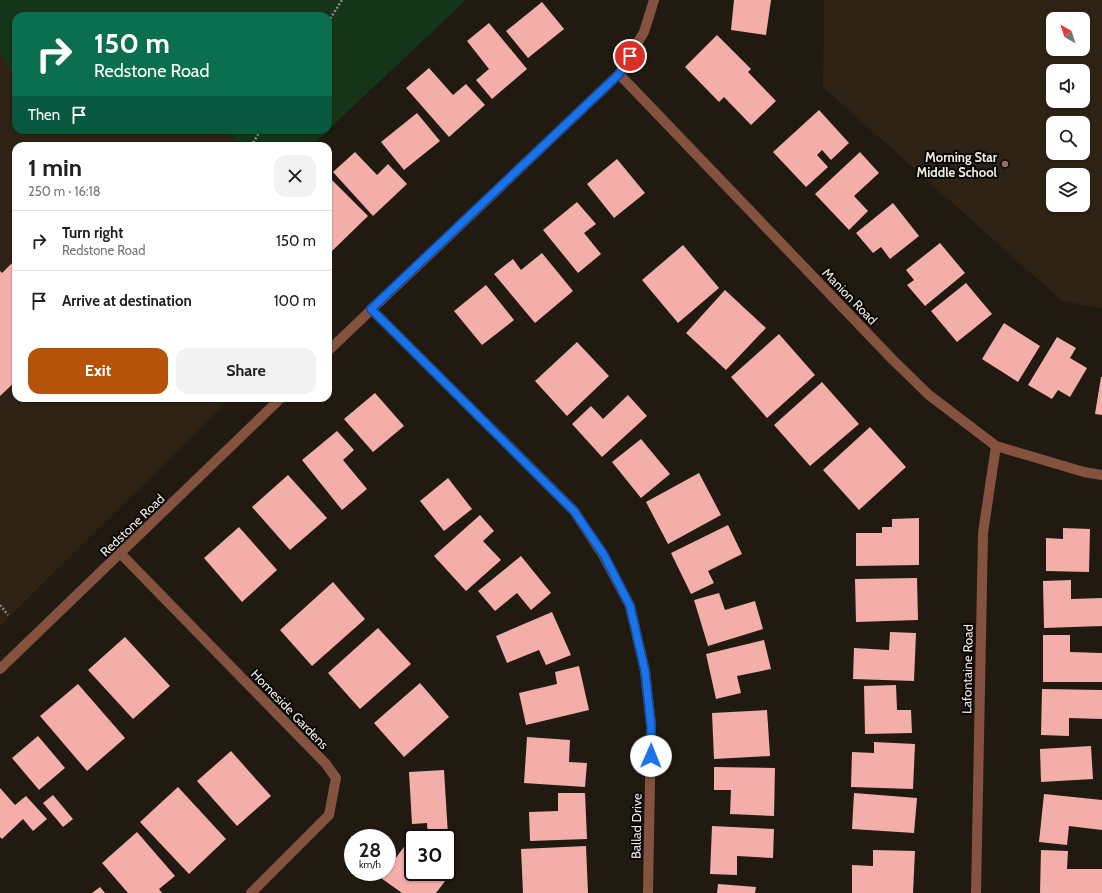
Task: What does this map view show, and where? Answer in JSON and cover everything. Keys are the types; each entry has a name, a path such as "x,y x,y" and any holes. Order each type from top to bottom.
{"street":[{"path":"332,347 619,74 644,32 654,0"},
{"name":"Manion Road","path":"619,74 893,360 929,395 996,446 1084,472 1102,475"},
{"name":"Ballad Drive","path":"371,309 574,511 604,555 630,606 645,671 651,725 648,893"},
{"name":"Redstone Road","path":"0,669 121,554 277,402"},
{"name":"Lafontaine Road","path":"976,893 983,533 996,446"},
{"name":"Homeside Gardens","path":"121,554 326,764 336,778 329,815 251,893"}],"path":[{"path":"332,16 342,0"},
{"path":"0,605 8,615"}],"shaded area":[{"path":"0,0 12,12 12,134 228,134 236,142 12,142 12,402 226,402 0,626"},
{"name":"Morning Star Middle School","path":"824,0 1102,0 1102,308 1062,301 823,87"}],"green space":[{"path":"0,0 466,0 332,126 332,12 12,12 12,71 0,52"},
{"path":"228,134 324,134 315,142 236,142"}],"building":[{"path":"734,0 771,0 766,35 731,30"},
{"path":"542,2 564,29 528,58 506,31"},
{"path":"489,23 527,69 492,99 476,80 489,69 467,41"},
{"path":"717,35 751,69 748,72 776,101 751,125 724,97 719,102 685,67"},
{"path":"429,68 453,95 466,84 485,105 449,137 406,88"},
{"path":"819,110 849,143 831,160 822,150 817,155 828,167 806,187 773,152"},
{"path":"417,113 440,141 404,170 381,142"},
{"path":"355,152 377,175 388,164 407,184 373,216 333,172"},
{"path":"860,152 879,173 854,196 868,211 849,230 815,194"},
{"path":"617,159 645,193 614,218 587,184"},
{"path":"332,180 368,216 332,251"},
{"path":"577,202 596,224 584,233 601,254 578,273 543,230"},
{"path":"893,203 919,236 890,259 881,247 873,253 856,233"},
{"path":"940,243 965,273 925,306 907,285 914,280 906,270"},
{"path":"683,245 719,288 678,323 642,280"},
{"path":"542,253 573,291 535,323 494,274 513,259 521,270"},
{"path":"12,263 12,385 0,396 0,271 2,273"},
{"path":"966,283 992,314 957,342 931,311"},
{"path":"486,285 514,320 482,345 454,311"},
{"path":"725,290 766,328 726,370 686,333"},
{"path":"1004,323 1040,346 1018,382 982,359"},
{"path":"779,334 815,375 767,418 731,377"},
{"path":"1057,337 1076,348 1070,358 1087,368 1070,397 1058,390 1052,399 1028,385"},
{"path":"577,342 609,376 567,416 535,381"},
{"path":"1102,377 1102,415 1095,414"},
{"path":"822,382 859,424 810,466 774,425"},
{"path":"375,393 404,426 373,452 344,419"},
{"path":"628,395 647,416 602,457 572,424 591,406 603,419"},
{"path":"870,427 906,467 859,510 823,470"},
{"path":"337,431 354,450 343,460 367,489 342,510 302,460"},
{"path":"641,439 670,474 641,498 612,462"},
{"path":"699,473 721,515 668,544 646,502"},
{"path":"288,475 327,518 290,550 252,507"},
{"path":"448,478 472,509 444,531 420,501"},
{"path":"480,515 494,531 483,541 501,560 466,591 434,556"},
{"path":"919,518 919,565 856,566 856,533 882,533 882,527 892,527 892,519"},
{"path":"728,525 742,554 708,571 714,583 691,594 671,553"},
{"path":"239,527 277,570 242,602 204,558"},
{"path":"1063,528 1090,529 1089,572 1046,571 1046,538 1063,539"},
{"path":"521,556 551,593 531,610 517,593 495,611 478,591"},
{"path":"917,578 918,620 856,622 855,579"},
{"path":"1071,580 1071,599 1102,598 1102,626 1044,628 1043,581"},
{"path":"333,582 365,619 312,666 280,630"},
{"path":"719,593 725,610 755,601 763,629 708,646 694,600"},
{"path":"552,612 571,655 546,665 539,650 507,663 496,636"},
{"path":"378,628 411,664 360,709 328,673"},
{"path":"890,632 916,633 914,681 853,679 854,648 889,650"},
{"path":"1043,635 1070,635 1070,652 1102,653 1102,682 1043,682"},
{"path":"125,637 170,686 133,719 88,670"},
{"path":"764,640 771,669 737,676 741,693 716,699 706,654"},
{"path":"579,666 589,710 526,725 519,693 557,684 555,672"},
{"path":"420,683 449,717 404,757 374,723"},
{"path":"78,684 125,738 87,771 40,716"},
{"path":"896,685 897,710 911,710 912,733 865,734 864,686"},
{"path":"1042,689 1102,690 1102,719 1069,718 1069,736 1041,735"},
{"path":"767,710 770,756 714,759 712,713"},
{"path":"38,736 65,768 39,790 12,758"},
{"path":"527,737 570,740 569,762 587,763 585,787 524,783"},
{"path":"874,742 915,744 913,789 851,787 852,752 874,753"},
{"path":"1091,746 1093,779 1041,782 1040,749"},
{"path":"231,751 271,796 237,826 197,781"},
{"path":"714,767 775,768 774,816 730,814 731,790 714,790"},
{"path":"444,770 448,829 427,829 427,823 412,824 409,772"},
{"path":"178,787 226,839 189,874 140,822"},
{"path":"0,788 15,805 26,796 47,819 33,831 23,819 2,839 0,837"},
{"path":"558,793 585,793 587,839 530,841 529,812 558,811"},
{"path":"854,793 917,798 914,833 852,829"},
{"path":"1044,794 1102,800 1102,830 1069,826 1067,845 1039,842"},
{"path":"53,795 73,819 63,827 43,803"},
{"path":"712,826 774,829 773,858 737,856 737,875 710,874"},
{"path":"137,832 175,876 159,889 162,893 128,893 102,863"},
{"path":"586,846 588,893 523,893 521,849"},
{"path":"404,847 404,881 445,881 436,893 402,893 385,881 396,881 396,858"},
{"path":"873,850 915,851 913,893 852,893 852,865 873,866"},
{"path":"1041,850 1068,851 1067,869 1102,869 1102,893 1040,893"},
{"path":"718,884 756,887 755,893 717,893"},
{"path":"100,887 105,893 92,893"}],"place":[{"name":"Morning Star Middle School","path":"1005,164"}],"route":[{"path":"630,56 619,74 371,309 574,511 604,555 630,606 645,671 651,725 651,756"}]}
